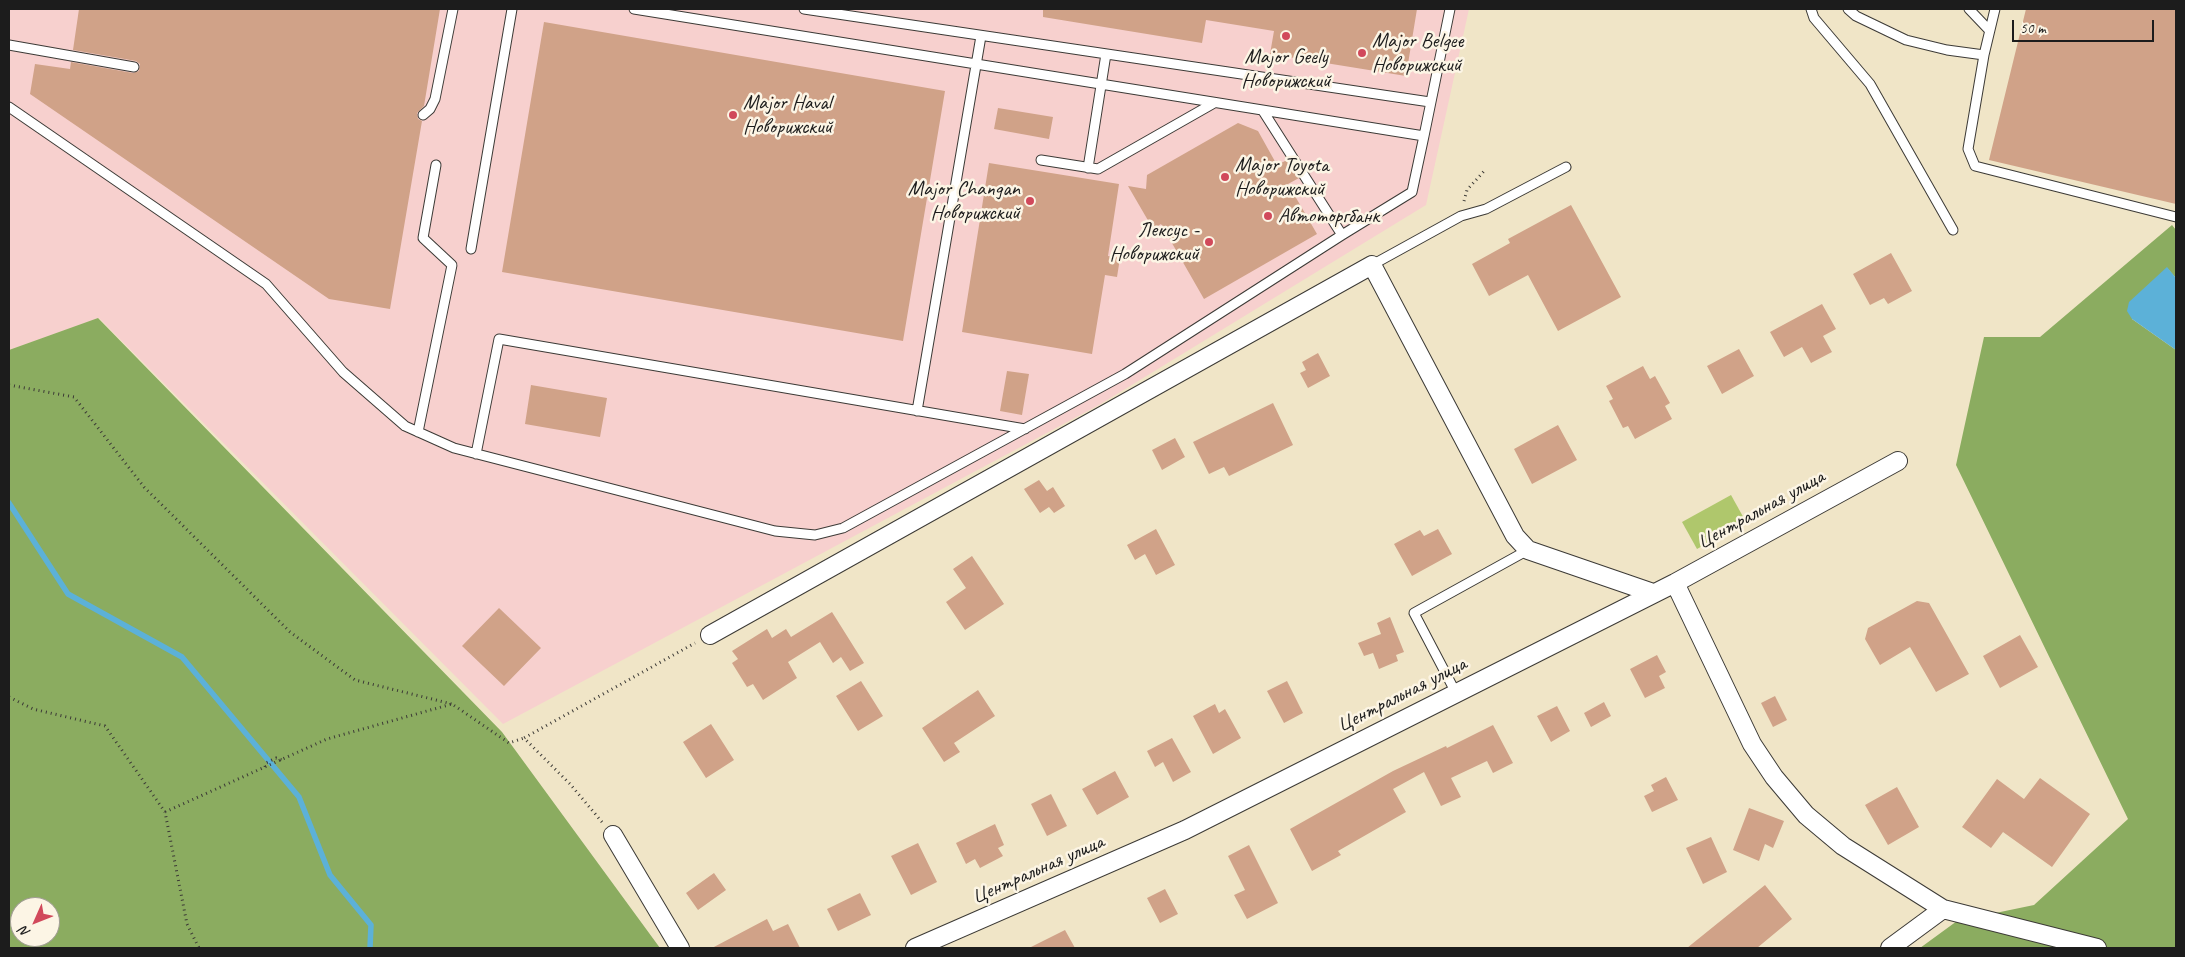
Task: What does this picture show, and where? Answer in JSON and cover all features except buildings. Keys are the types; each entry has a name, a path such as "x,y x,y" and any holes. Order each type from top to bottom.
{"street":[{"path":"710,635 1372,265 1515,536 1528,550 1653,593"},
{"name":"Центральная улица","path":"915,948 1185,830 1675,583 1898,461"},
{"path":"1675,583 1752,744 1774,777 1806,815 1843,846 1943,909 2097,948"},
{"path":"613,836 680,948"},
{"path":"1890,948 1943,909"}],"lane":[{"path":"423,115 430,109 435,99 453,9"},
{"path":"471,249 512,9"},
{"path":"634,9 1424,136"},
{"path":"804,9 1430,102"},
{"path":"9,107 266,284 343,372 405,426 454,448 476,454 775,531 815,535 843,528 1125,374 1412,192 1450,9"},
{"path":"1811,9 1814,18 1870,84 1952,230"},
{"path":"1848,9 1856,16 1906,40 1947,50 1984,55"},
{"path":"1969,9 1989,30"},
{"path":"1995,9 1984,55 1968,149 1976,166 2176,216"},
{"path":"917,411 981,36"},
{"path":"9,45 134,67"},
{"path":"1088,168 1106,54"},
{"path":"1041,160 1098,170 1214,103"},
{"path":"1263,111 1342,235"},
{"path":"418,432 452,265 423,238 436,165"},
{"path":"1372,265 1461,216 1486,209 1566,167"},
{"path":"476,454 499,339 1025,429"},
{"path":"1456,693 1414,612 1528,550"}],"path":[{"path":"1461,216 1466,190 1485,170"},
{"path":"9,385 74,397 144,487 290,632 355,680 452,704 510,743 524,738 710,635"},
{"path":"9,698 32,709 105,726 164,812 187,924 199,948"},
{"path":"265,765 283,760 327,739 452,704"},
{"path":"524,738 570,784 613,836"},
{"path":"164,812 265,765 276,758 283,760"}],"shaded area":[{"path":"9,9 1469,9 1426,205 1099,405 503,724 99,318 9,350"}],"green space":[{"path":"2172,225 2176,230 2176,278 2167,268 2132,319 2176,350 2176,948 1920,948 1957,921 2034,905 2128,819 1956,465 1984,337 2040,337"},
{"path":"98,318 502,732 660,948 9,948 9,350"},
{"path":"1731,495 1746,522 1697,549 1682,522"}],"water":[{"path":"2167,267 2176,278 2176,350 2132,319 2127,311 2129,302"}],"waterway":[{"path":"9,503 68,594 182,657 299,797 330,875 371,925 370,948"}],"place":[{"name":"Major Geely Новорижский","path":"1286,36"},
{"name":"Major Belgee Новорижский","path":"1362,53"},
{"name":"Major Haval Новорижский","path":"733,115"},
{"name":"Major Toyota Новорижский","path":"1225,177"},
{"name":"Major Changan Новорижский","path":"1030,201"},
{"name":"Автоторгбанк","path":"1268,216"},
{"name":"Лексус - Новорижский","path":"1209,242"}]}
